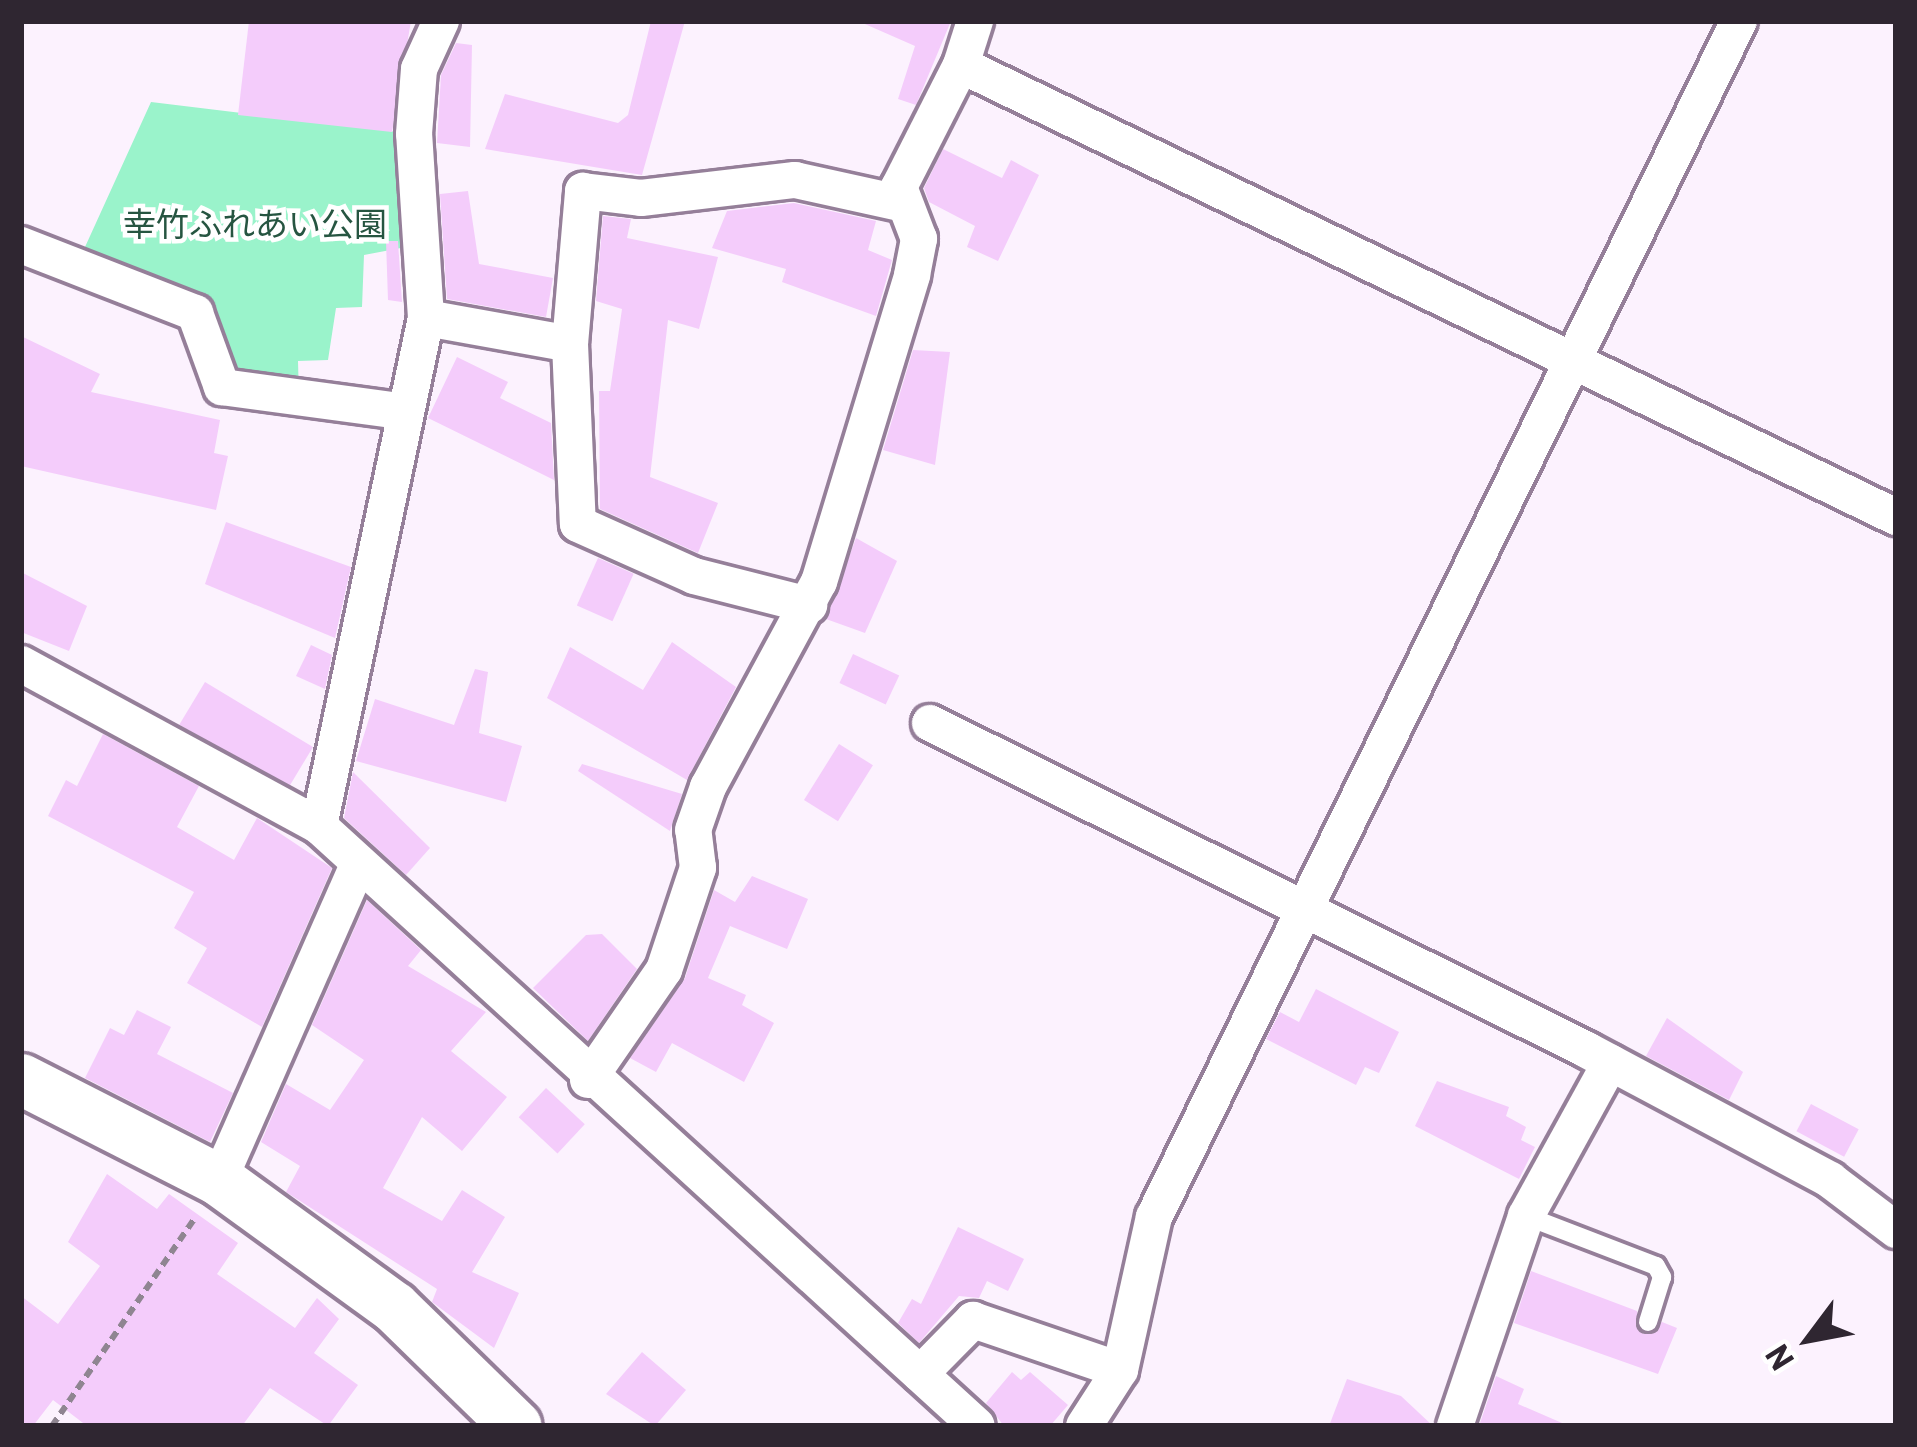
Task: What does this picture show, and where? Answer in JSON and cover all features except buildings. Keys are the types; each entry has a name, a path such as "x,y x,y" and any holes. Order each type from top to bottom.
{"main road":[{"path":"21,1079 219,1180 394,1307 516,1426"}],"street":[{"path":"319,826 400,411 426,318 414,134 419,69 441,21"},
{"path":"588,1080 664,970 698,868 693,830 708,787 809,605 912,275 919,239 900,203 898,188 961,65 974,21"},
{"path":"1084,1426 1120,1370 1154,1217 1739,21"},
{"path":"961,65 1896,518"},
{"path":"809,605 694,576 578,524 571,344 583,191 641,198 795,180 900,203"},
{"path":"21,245 195,314 222,387 400,411"},
{"path":"426,318 571,344"},
{"path":"21,664 319,826 356,869 977,1426"},
{"path":"930,723 1610,1063 1831,1180 1896,1230"},
{"path":"219,1180 356,869"},
{"path":"1454,1426 1526,1216 1610,1063"},
{"path":"920,1374 973,1320 1120,1370"}],"lane":[{"path":"1526,1216 1656,1266 1662,1277 1648,1322"}],"path":[{"path":"52,1426 219,1180"}],"green space":[{"name":"幸竹ふれあい公園","path":"151,102 414,134 422,244 364,255 362,307 336,308 328,360 298,361 299,398 212,378 195,313 75,269"}]}
